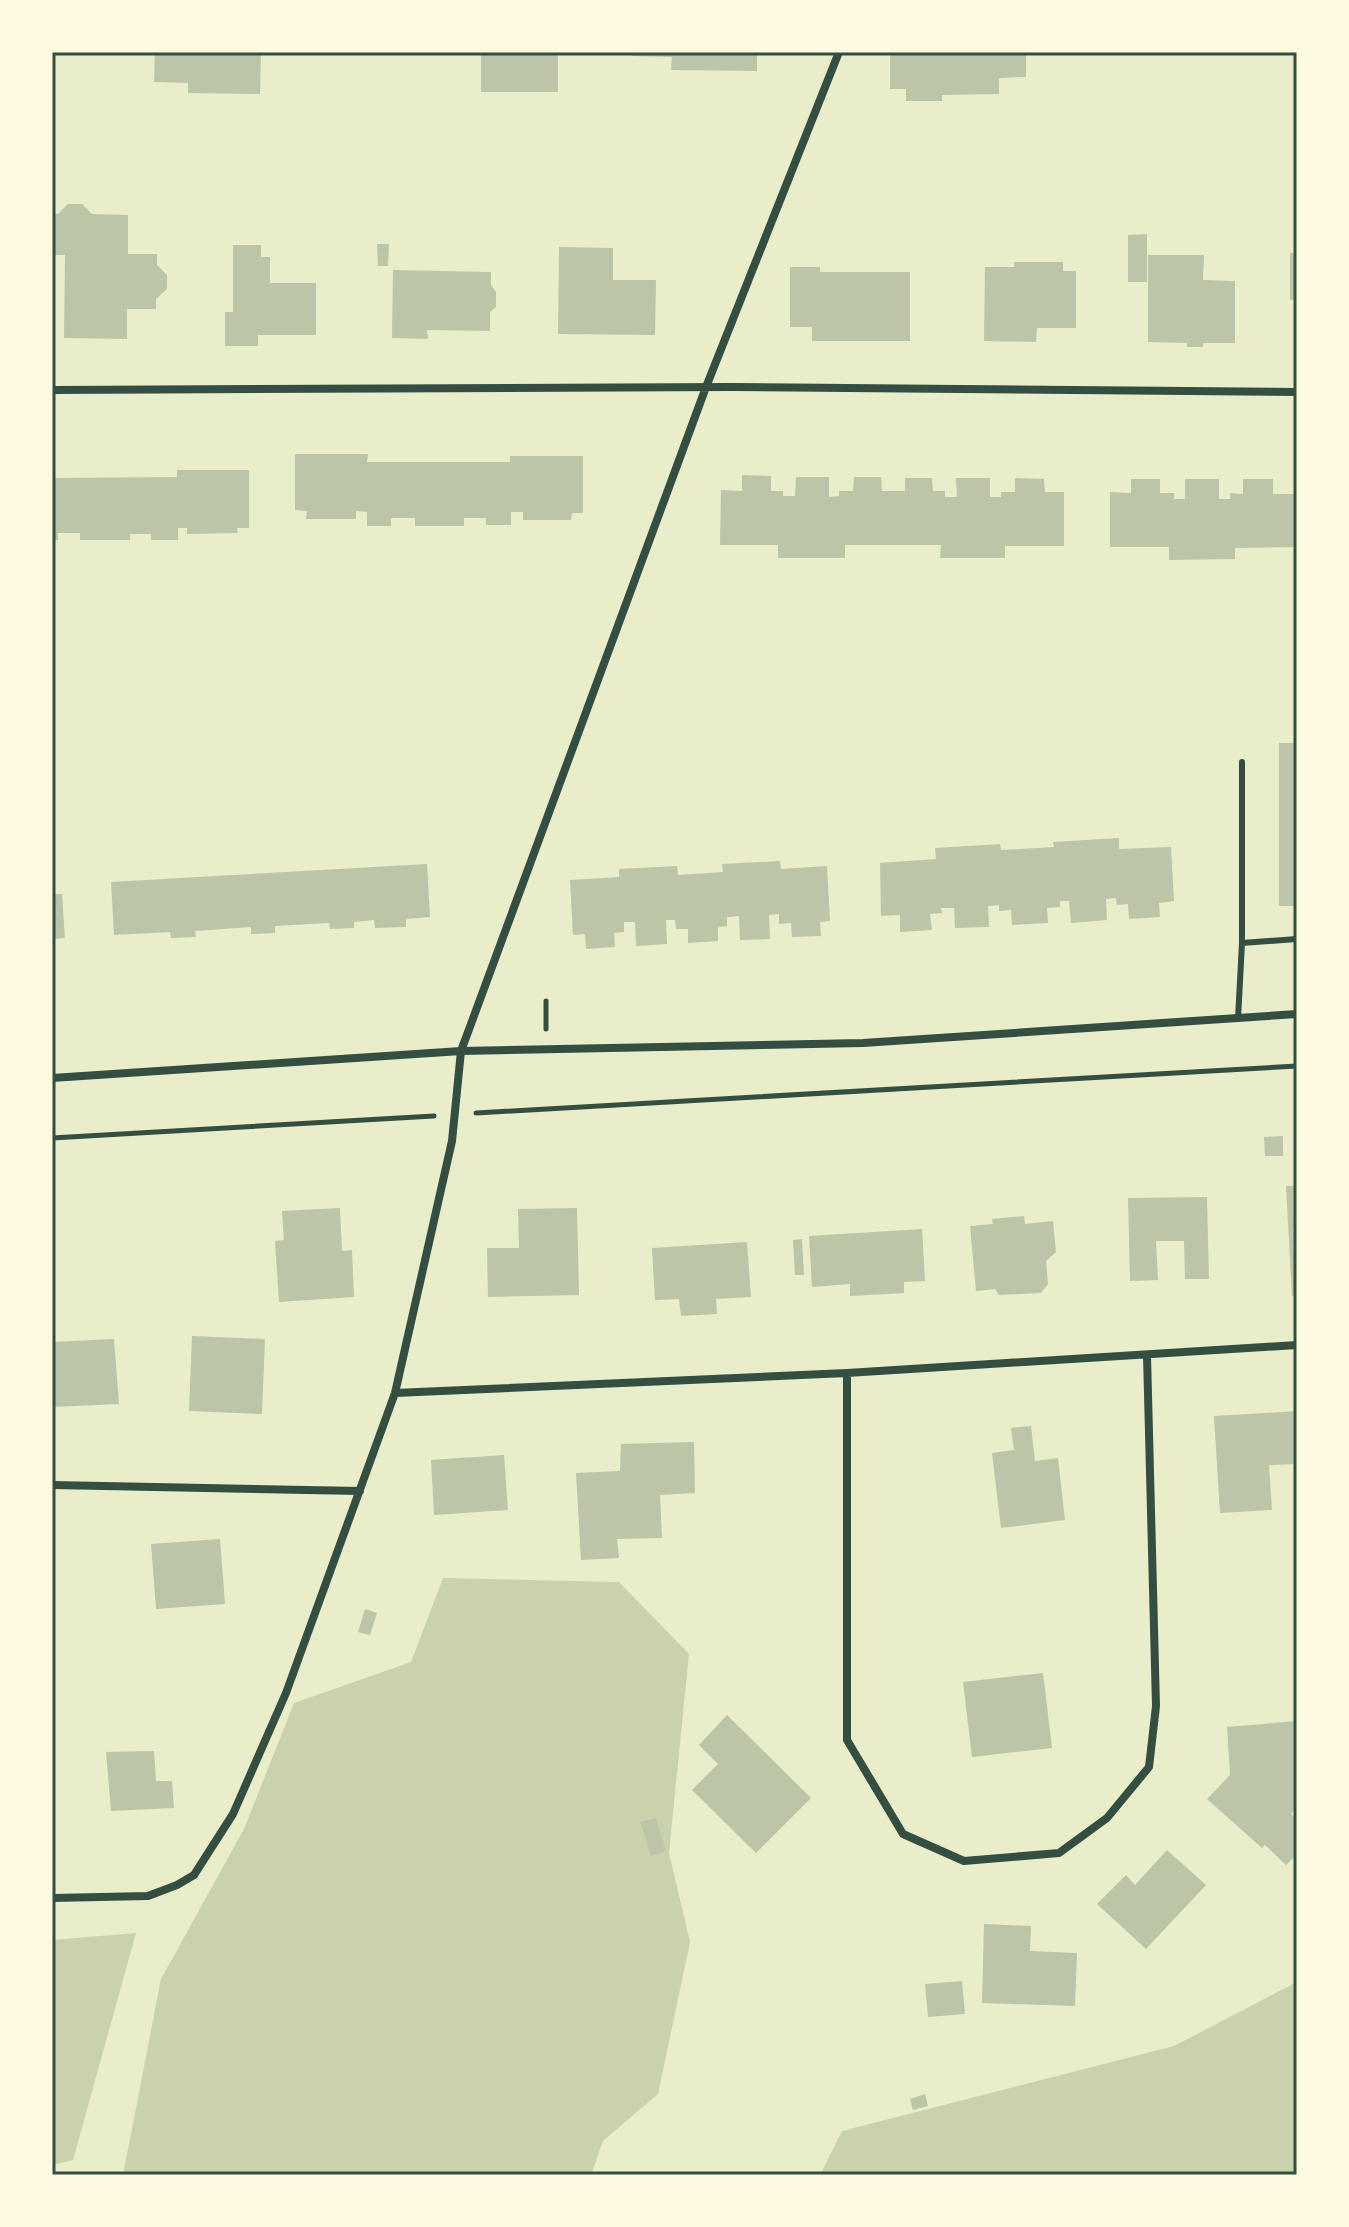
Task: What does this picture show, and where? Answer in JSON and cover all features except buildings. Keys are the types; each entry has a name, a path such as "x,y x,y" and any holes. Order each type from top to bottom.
{"street":[{"path":"52,1898 148,1896 194,1875 233,1814 286,1693 395,1393 452,1141 461,1051 706,387 839,52"},
{"path":"52,390 706,387 1297,392"},
{"path":"52,1078 461,1051 863,1043 1297,1014"},
{"path":"395,1393 847,1373 1297,1345"},
{"path":"847,1373 847,1740 903,1834 964,1861 1059,1853 1107,1818 1149,1767 1156,1706 1147,1355"},
{"path":"52,1485 360,1491"}],"lane":[{"path":"1238,1019 1242,943 1242,762"},
{"path":"1242,943 1297,939"}],"path":[{"path":"546,1001 546,1034"},
{"path":"52,1138 1297,1066"}],"green space":[{"path":"443,1578 619,1582 689,1654 669,1853 690,1942 658,2094 603,2141 591,2175 123,2175 161,1979 244,1829 294,1703 411,1662"},
{"path":"136,1933 73,2160 52,2165 52,1940"},
{"path":"1297,1982 1297,2175 820,2175 842,2131 1174,2046"}]}
